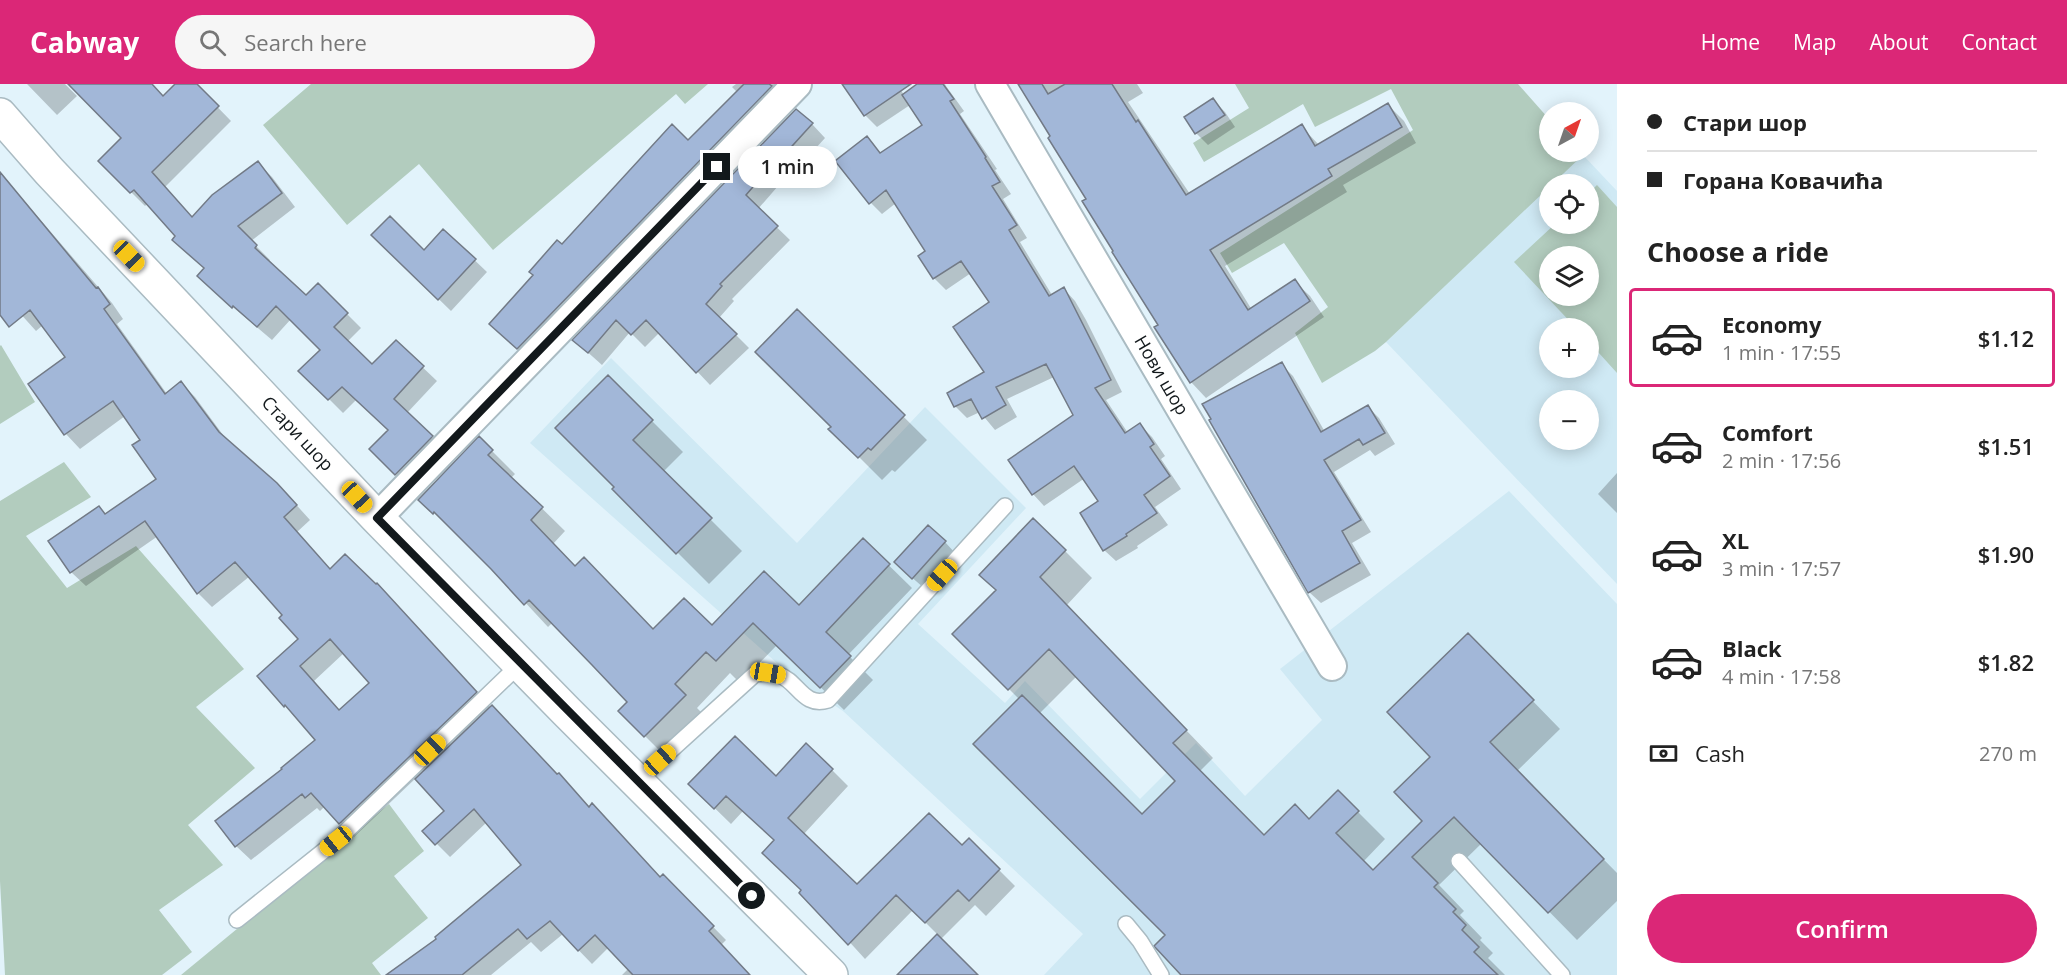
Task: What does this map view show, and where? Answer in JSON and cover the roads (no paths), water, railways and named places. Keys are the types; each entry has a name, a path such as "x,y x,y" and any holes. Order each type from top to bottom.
{"main road":[{"name":"Стари шор","path":"0,115 49,171 377,518 831,975"}],"street":[{"path":"377,518 797,84"},
{"name":"Нови шор","path":"990,84 1332,666"}],"lane":[{"path":"637,781 754,674 781,675 810,700 820,703 828,700 1005,506"},
{"path":"237,920 336,841 520,664"},
{"path":"1459,861 1562,975"},
{"path":"1126,924 1140,941 1161,975"}]}
